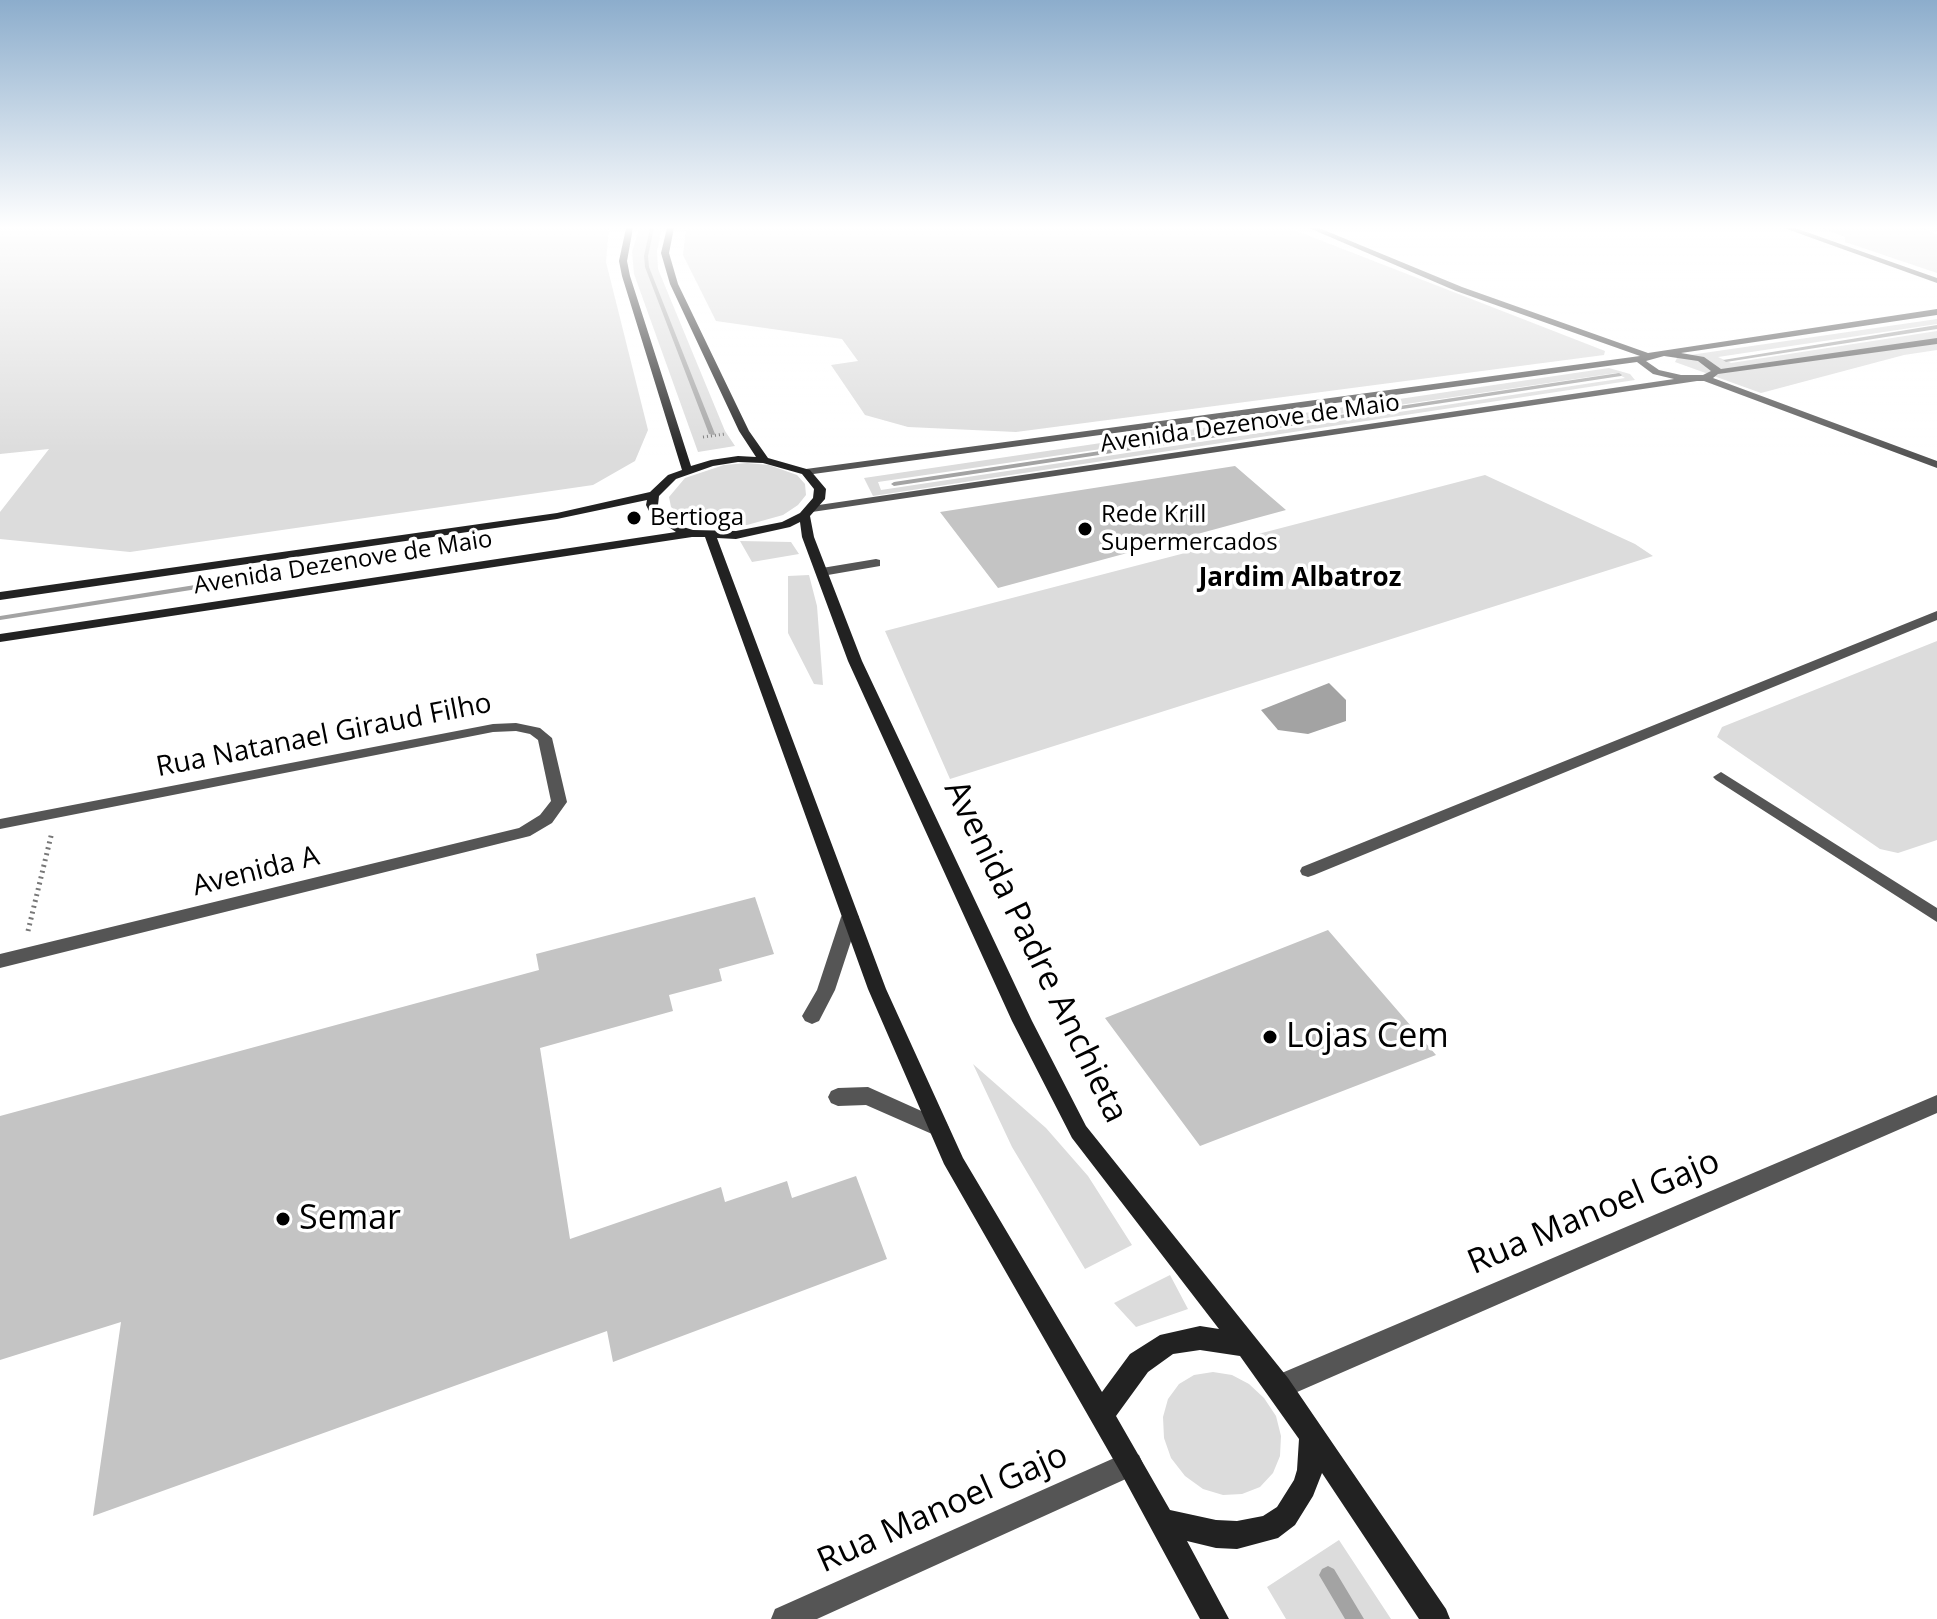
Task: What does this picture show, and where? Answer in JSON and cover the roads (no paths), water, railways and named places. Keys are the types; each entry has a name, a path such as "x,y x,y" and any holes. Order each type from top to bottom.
{"main road":[{"path":"635,304 687,470"},
{"path":"683,304 744,431 764,460"},
{"path":"806,472 764,460 711,463 672,477 654,495 652,505 655,513 676,528 701,534 877,989 955,1164 1130,1464 1215,1619"},
{"name":"Avenida Padre Anchieta","path":"806,472 820,489 819,499 808,512 808,537 861,675 1022,1021 1079,1132 1279,1387 1436,1619"},
{"name":"Avenida Dezenove de Maio","path":"0,596 557,516 654,495"},
{"name":"Avenida Dezenove de Maio","path":"0,638 701,534 762,532 808,512"},
{"path":"1101,1415 1139,1363 1169,1343 1200,1338 1244,1345"},
{"path":"1161,1521 1216,1534 1237,1535 1268,1528 1286,1516 1304,1487 1313,1452 1312,1434"}],"street":[{"path":"1498,304 1643,357 1656,372 1699,379 1937,465"},
{"name":"Avenida Dezenove de Maio","path":"806,472 1643,357 1937,312"},
{"path":"1699,379 1716,372 1937,341"},
{"path":"1664,353 1701,359 1716,368 1716,372"},
{"path":"1611,361 1660,385"},
{"name":"Avenida Dezenove de Maio","path":"808,512 1699,379"},
{"path":"822,572 876,563"},
{"path":"1308,871 1937,615"},
{"name":"Rua Natanael Giraud Filho","path":"0,824 493,728 516,727 535,731 545,738 559,802 546,819 524,832"},
{"path":"1721,777 1937,916"},
{"name":"Avenida A","path":"0,961 524,832"},
{"path":"812,1016 826,990 850,917"},
{"path":"838,1097 868,1096 939,1128"},
{"name":"Rua Manoel Gajo","path":"1279,1387 1937,1104"},
{"name":"Rua Manoel Gajo","path":"785,1619 1130,1464"}],"waterway":[{"path":"661,304 712,434"},
{"path":"1726,360 1937,327"},
{"path":"894,484 1619,375"},
{"path":"0,618 258,577"},
{"path":"1328,1575 1355,1619"}],"place":[{"name":"Bertioga","path":"634,518"},
{"name":"Rede Krill Supermercados","path":"1085,529"},
{"name":"Lojas Cem","path":"1270,1037"},
{"name":"Semar","path":"283,1219"}],"district":[{"name":"Jardim Albatroz","path":"1300,579"}]}
